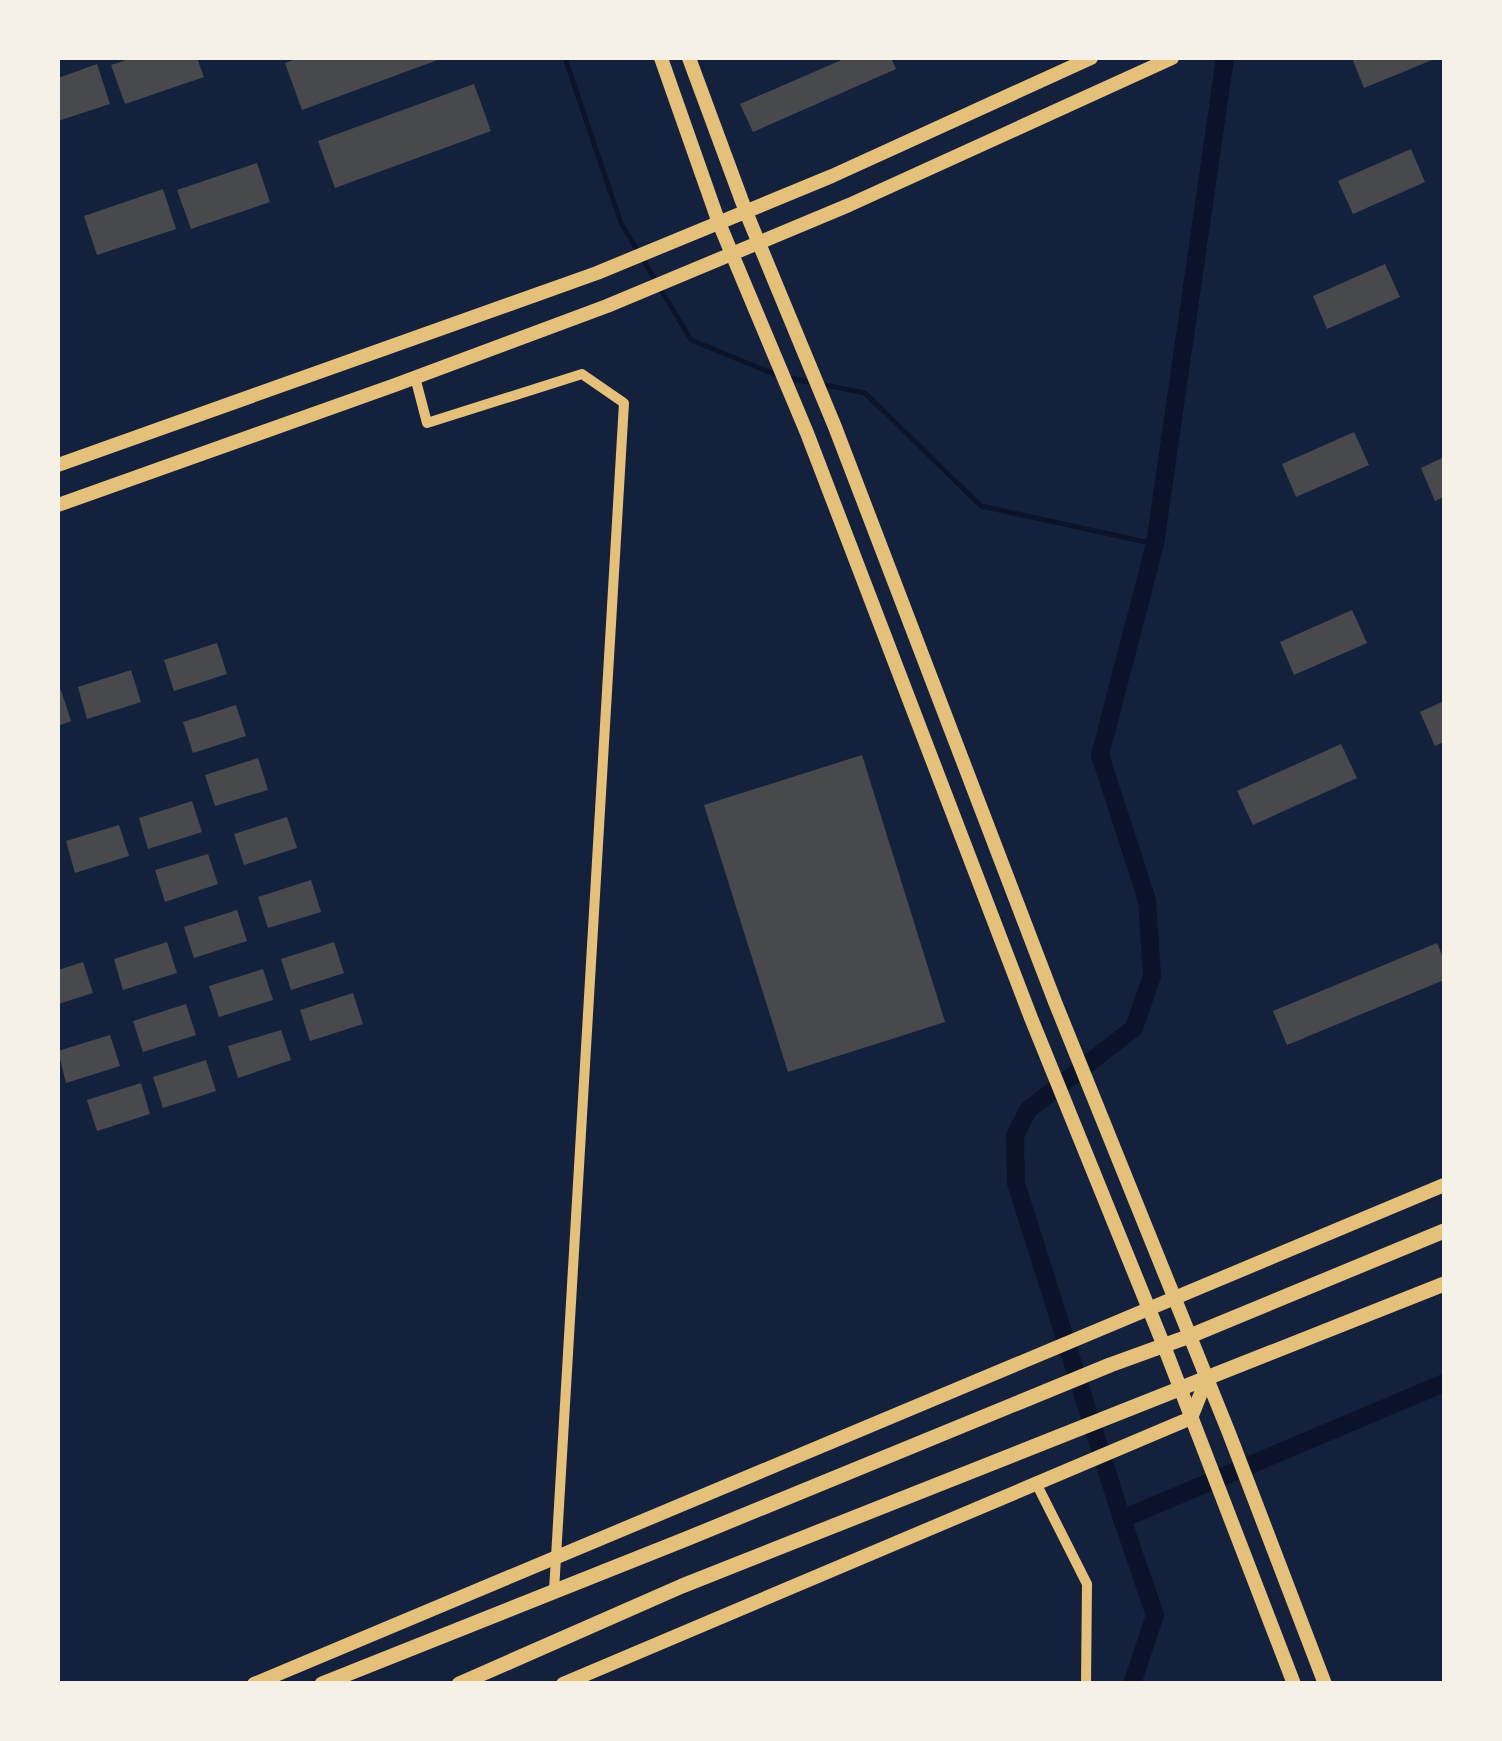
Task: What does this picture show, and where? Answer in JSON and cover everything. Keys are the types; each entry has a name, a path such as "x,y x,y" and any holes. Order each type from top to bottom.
{"main road":[{"path":"661,58 719,223 808,433 1031,1018 1149,1306 1294,1684"},
{"path":"689,58 746,212 836,427 1055,1002 1229,1432 1325,1684"},
{"path":"58,465 597,273 832,176 1090,58"},
{"path":"58,505 607,306 849,205 1170,58"},
{"path":"254,1684 1444,1185"},
{"path":"322,1684 1444,1231"},
{"path":"460,1684 682,1586 1444,1284"},
{"path":"563,1684 1191,1418 1207,1378"}],"street":[{"path":"416,378 427,423 582,374 624,403 554,1590"},
{"path":"1036,1483 1088,1584 1086,1684"}],"building":[{"path":"132,58 197,58 204,77 125,104 111,65"},
{"path":"299,58 443,58 302,110 285,63"},
{"path":"846,58 891,58 896,69 753,132 740,104"},
{"path":"1352,58 1437,58 1364,88"},
{"path":"97,64 110,104 58,121 58,78"},
{"path":"474,84 491,131 335,188 318,141"},
{"path":"1411,149 1425,182 1353,214 1338,181"},
{"path":"257,163 270,202 191,229 177,190"},
{"path":"163,189 176,229 97,255 84,216"},
{"path":"1385,264 1400,297 1327,329 1313,296"},
{"path":"1354,432 1369,465 1296,497 1282,464"},
{"path":"1444,457 1444,497 1435,501 1421,468"},
{"path":"1352,610 1367,643 1294,675 1280,642"},
{"path":"217,643 227,674 174,691 164,660"},
{"path":"131,670 141,702 87,719 78,687"},
{"path":"61,690 71,721 58,726 58,692"},
{"path":"1444,701 1444,742 1435,746 1420,712"},
{"path":"236,705 246,736 193,753 183,722"},
{"path":"1341,744 1357,778 1253,825 1237,791"},
{"path":"862,755 945,1022 788,1072 704,805"},
{"path":"258,758 268,790 215,806 205,775"},
{"path":"192,801 202,832 148,849 139,818"},
{"path":"287,817 297,848 244,865 234,834"},
{"path":"119,825 129,856 75,873 66,841"},
{"path":"208,854 218,884 165,902 155,870"},
{"path":"311,880 321,912 268,928 258,897"},
{"path":"237,910 247,941 194,958 184,927"},
{"path":"167,942 177,973 123,990 114,959"},
{"path":"334,942 344,973 291,990 281,959"},
{"path":"1437,943 1444,960 1444,980 1287,1045 1273,1011"},
{"path":"83,962 93,993 58,1004 58,970"},
{"path":"263,969 273,1000 219,1017 209,986"},
{"path":"353,993 363,1024 310,1041 300,1010"},
{"path":"186,1004 196,1035 143,1052 133,1021"},
{"path":"281,1030 291,1060 238,1078 228,1046"},
{"path":"110,1035 120,1066 66,1083 58,1051"},
{"path":"206,1060 216,1091 163,1108 153,1077"},
{"path":"141,1083 150,1114 97,1131 87,1100"}],"waterway":[{"path":"565,58 621,223 691,340 779,376"},
{"path":"1132,1684 1155,1615 1016,1183 1015,1136 1028,1110 1134,1028 1152,976 1147,900 1100,755 1155,544 1225,58"},
{"path":"789,378 865,393 981,506 1155,544"},
{"path":"1122,1519 1444,1383"}]}
